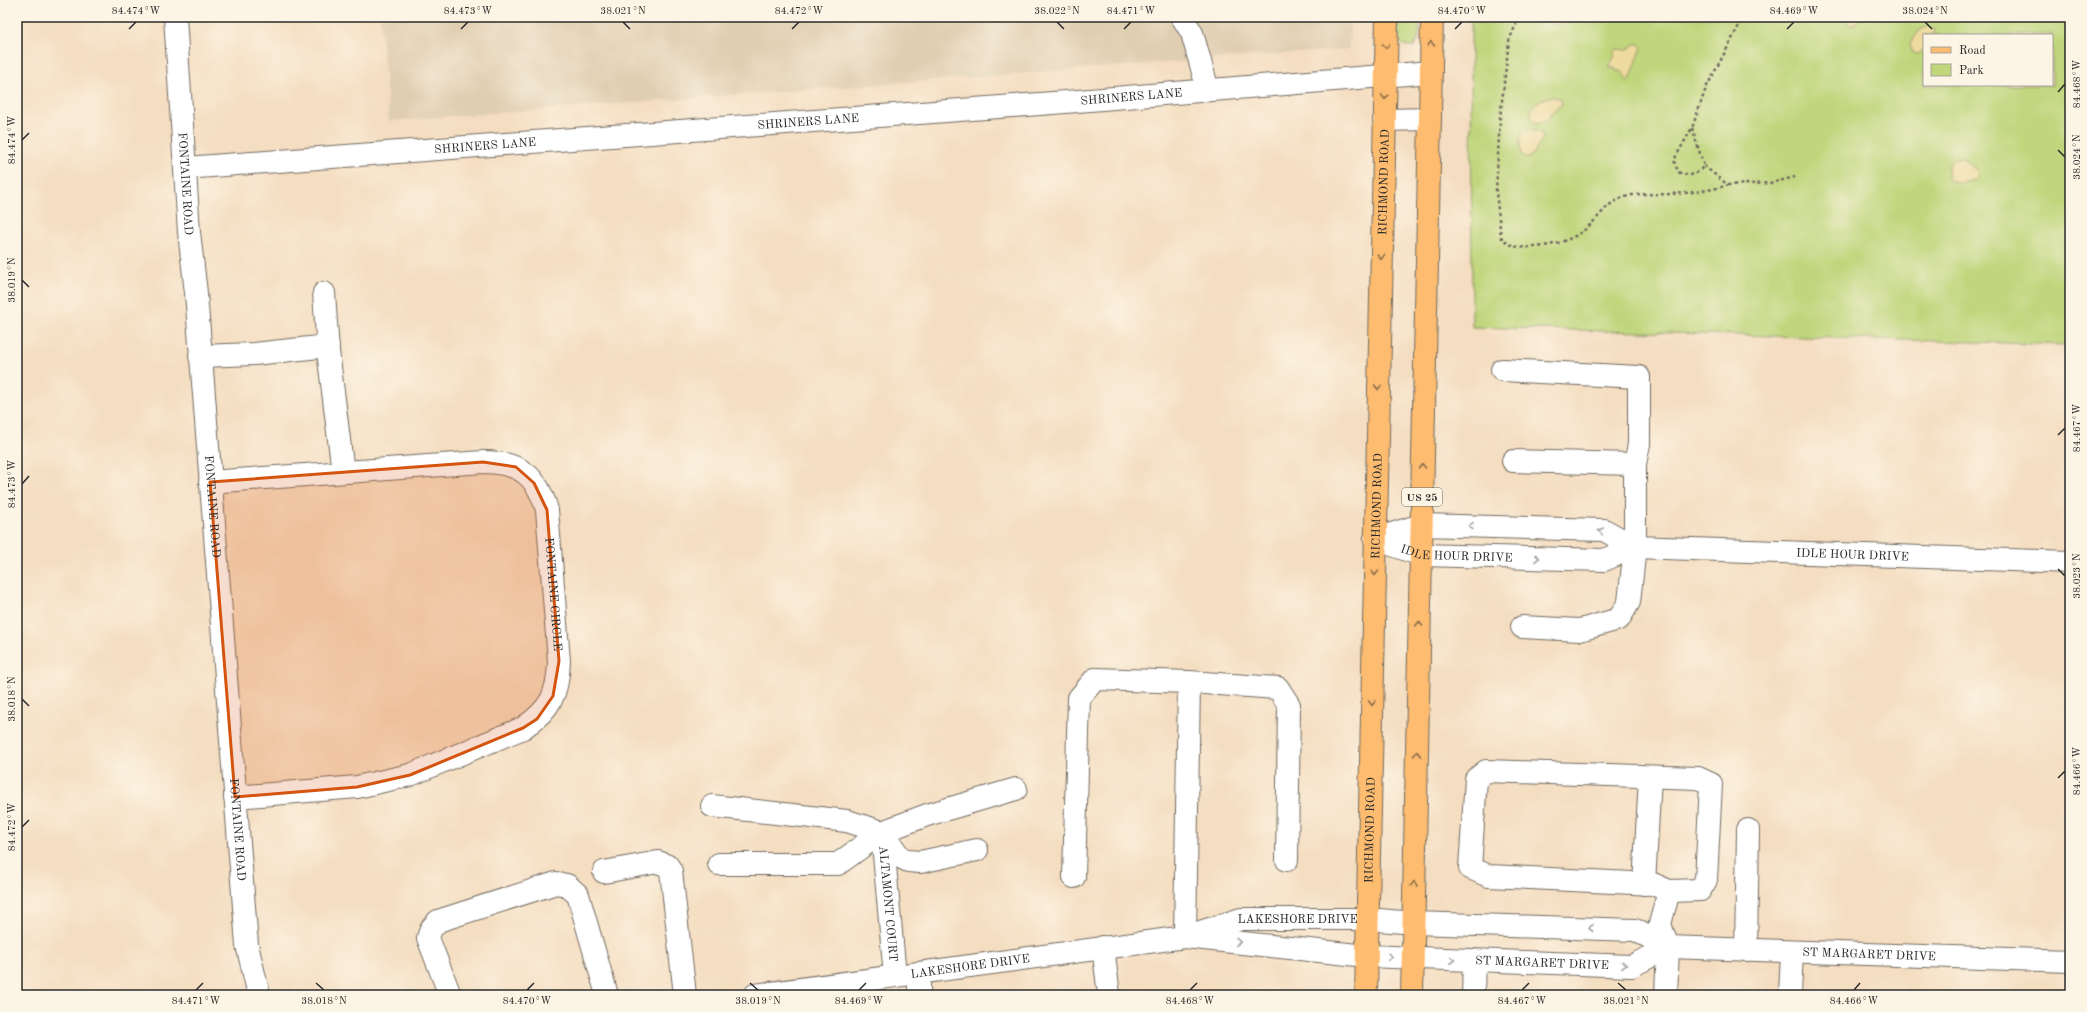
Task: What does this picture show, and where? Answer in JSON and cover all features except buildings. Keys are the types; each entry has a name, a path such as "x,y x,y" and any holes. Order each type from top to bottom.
{"main road":[{"name":"RICHMOND ROAD","path":"1366,995 1387,17"},
{"name":"US 25","path":"1412,995 1432,17"}],"street":[{"name":"FONTAINE ROAD","path":"175,17 185,168 247,945 259,995"},
{"path":"1182,17 1192,33 1208,90"},
{"name":"SHRINERS LANE","path":"185,168 1431,72"},
{"path":"1384,120 1430,119"},
{"path":"324,293 328,346 344,472"},
{"path":"200,356 254,354 328,346"},
{"path":"1502,370 1639,377 1639,444 1635,464 1636,547 1629,602 1619,619 1580,630 1522,627"},
{"path":"1513,461 1635,464"},
{"name":"FONTAINE CIRCLE","path":"210,482 483,462 502,462 516,467 526,474 534,483 544,500 547,510 559,661 557,687 547,708 536,719 523,728 410,776 357,787 235,797"},
{"name":"IDLE HOUR DRIVE","path":"1375,539 1421,524 1604,530 1636,547"},
{"name":"IDLE HOUR DRIVE","path":"1375,539 1421,555 1604,560 1636,547 2070,562"},
{"path":"1074,877 1079,698 1095,679 1189,682 1278,688 1289,706 1287,860"},
{"path":"1185,937 1189,682"},
{"path":"1486,771 1650,777 1698,778 1711,784 1706,880 1700,890 1669,890 1653,884 1489,876 1470,868 1476,779 1486,771"},
{"path":"1644,884 1650,777"},
{"path":"719,864 838,864 882,832 927,815 1016,789"},
{"path":"712,806 847,821 882,832 900,857 908,861 920,862 977,850"},
{"path":"1746,950 1748,830"},
{"name":"ALTAMONT COURT","path":"882,832 895,976"},
{"path":"604,872 658,862 668,866 671,871 685,995"},
{"path":"450,995 428,938 431,929 438,921 556,883 567,885 578,895 607,995"},
{"path":"1666,995 1668,947 1660,924 1669,890"},
{"name":"LAKESHORE DRIVE","path":"755,995 1185,937 1241,919 1368,919 1414,923"},
{"name":"ST MARGARET DRIVE","path":"1414,923 1635,930 1668,947 2070,961"},
{"name":"LAKESHORE DRIVE","path":"1185,937 1367,956 1413,959"},
{"path":"1103,947 1109,995"},
{"name":"ST MARGARET DRIVE","path":"1413,959 1632,966 1668,947"},
{"path":"1790,995 1792,952"},
{"path":"1473,995 1474,961"},
{"path":"919,973 919,995"}],"path":[{"path":"1520,17 1508,41 1500,118 1496,191 1501,237 1510,246 1522,248 1550,246 1564,241 1589,226 1602,210 1616,200 1633,195 1708,191 1728,184 1771,183 1795,177"},
{"path":"1704,166 1697,174 1687,176 1678,172 1674,160 1692,128 1706,88 1742,20"},
{"path":"1692,128 1704,166 1728,184"}],"highlighted area":[{"path":"483,462 516,467 534,483 547,510 559,661 553,696 537,719 523,728 410,775 357,787 235,797 210,482"}],"shaded area":[{"path":"380,17 1350,17 1349,49 389,121"}],"green space":[{"path":"1397,17 1420,17 1418,37 1416,44 1413,47 1402,44 1400,41 1397,33"},
{"path":"1471,17 2070,17 2070,345 1472,327"}],"sand":[{"path":"1549,17 1565,17 1566,24 1548,24"},
{"path":"1832,17 1862,18 1851,25 1843,20"},
{"path":"1927,27 1934,28 1934,34 1923,34 1923,49 1919,54 1912,53 1910,44 1920,30"},
{"path":"1635,44 1639,44 1642,47 1630,80 1627,81 1622,71 1616,71 1615,68 1609,68 1615,51 1618,49 1627,50"},
{"path":"1552,97 1560,98 1562,104 1552,112 1547,121 1535,123 1531,113 1534,105 1542,100"},
{"path":"1530,130 1541,133 1543,138 1534,153 1527,159 1522,156 1520,140 1523,134"},
{"path":"1955,158 1965,158 1967,163 1977,170 1978,175 1976,180 1959,183 1948,179 1948,167"}]}
